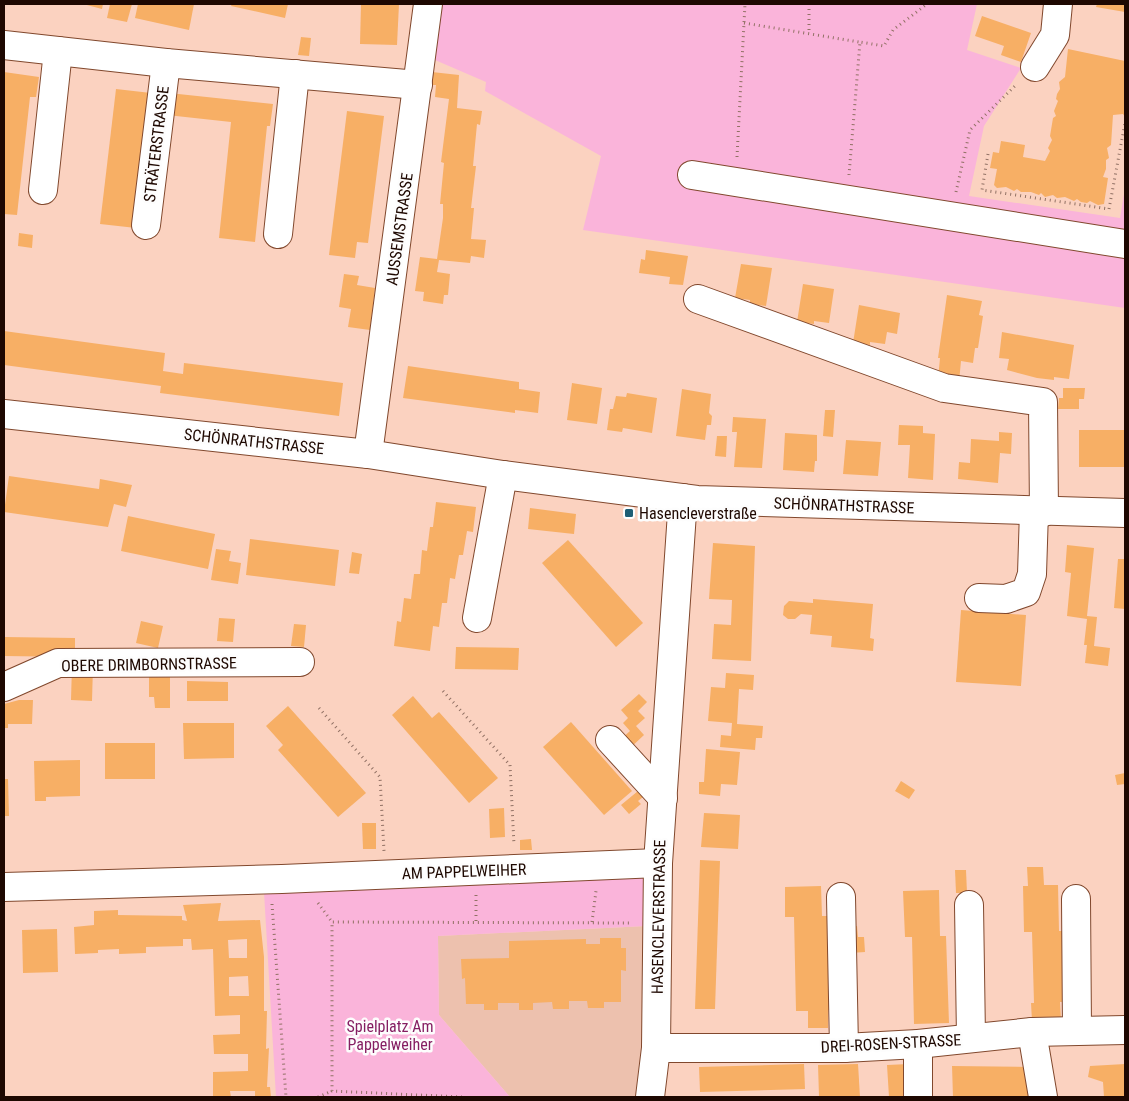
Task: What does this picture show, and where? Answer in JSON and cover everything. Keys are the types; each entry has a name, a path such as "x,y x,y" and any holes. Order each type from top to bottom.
{"street":[{"name":"AUSSEMSTRASSE","path":"368,454 428,4"},
{"path":"1035,67 1056,35 1058,4"},
{"name":"STRÄTERSTRASSE","path":"4,45 166,63 418,85"},
{"path":"43,190 58,51"},
{"name":"STRÄTERSTRASSE","path":"146,225 166,63"},
{"path":"278,234 295,74"},
{"path":"692,176 1125,244"},
{"path":"698,299 944,388 1043,402 1039,511 1032,574 1026,592 1006,599 979,598"},
{"name":"SCHÖNRATHSTRASSE","path":"4,414 368,454 503,475 684,498 1125,513"},
{"path":"477,618 503,475"},
{"name":"HASENCLEVERSTRASSE","path":"650,1097 656,1048 658,863 684,498"},
{"name":"OBERE DRIMBORNSTRASSE","path":"4,687 58,663 300,662"},
{"path":"610,740 663,798"},
{"name":"AM PAPPELWEIHER","path":"4,886 270,879 658,863"},
{"path":"841,897 844,1048"},
{"path":"1076,899 1077,1030"},
{"path":"969,905 970,1038"},
{"name":"DREI-ROSEN-STRASSE","path":"656,1048 844,1048 918,1044 1032,1032 1125,1030"},
{"path":"1032,1032 1043,1097"},
{"path":"918,1044 918,1097"}],"path":[{"path":"736,182 745,4"},
{"path":"809,4 809,34"},
{"path":"744,23 884,46 893,30 927,4"},
{"path":"848,200 860,42"},
{"path":"951,217 970,130 1035,67"},
{"path":"988,154 982,190 1109,209 1125,123"},
{"path":"443,691 510,765 515,868"},
{"path":"319,708 380,777 384,874"},
{"path":"592,922 599,865"},
{"path":"270,879 286,1097"},
{"path":"332,1091 332,922 592,922 658,924"},
{"path":"318,1097 332,1091 401,1096 462,1097"}],"shaded area":[{"path":"647,926 640,1097 510,1097 439,1015 438,936"}],"green space":[{"path":"441,4 977,4 967,50 1021,68 984,126 969,196 1120,218 1125,188 1125,308 583,230 601,156 485,91 486,82 435,60"},
{"name":"Spielplatz Am Pappelweiher","path":"643,875 647,926 438,936 439,1015 510,1097 276,1097 264,892"}],"building":[{"path":"83,4 103,4 102,9"},
{"path":"110,4 132,4 127,22 107,18"},
{"path":"138,4 194,4 189,30 135,18"},
{"path":"232,4 288,4 285,18 231,6"},
{"path":"361,4 399,4 397,45 360,44"},
{"path":"1097,4 1125,4 1125,12 1096,7"},
{"path":"982,16 1031,33 1021,62 1001,55 1004,46 975,36"},
{"path":"301,37 311,38 309,56 298,55"},
{"path":"1068,49 1125,61 1125,117 1123,114 1113,115 1111,145 1107,148 1109,158 1106,160 1106,169 1103,177 1108,178 1104,204 1098,205 1090,201 1087,203 1081,202 1077,199 1074,201 1065,197 1057,198 1053,195 1045,197 1041,193 1039,195 1031,192 1021,192 1017,189 1014,191 1006,187 997,188 994,185 997,169 990,168 993,152 999,153 1001,141 1025,145 1023,157 1045,161 1050,151 1048,148 1052,140 1050,136 1053,118 1056,116 1054,111 1058,101 1056,99 1060,89 1059,82 1065,77"},
{"path":"4,72 39,77 36,97 30,97 17,215 4,214"},
{"path":"432,72 459,75 457,108 482,111 480,125 477,124 473,166 476,166 471,208 474,208 471,239 486,240 484,258 471,256 470,263 439,260 437,272 450,274 448,295 444,295 443,304 423,301 424,292 415,291 420,257 437,259 443,218 443,204 440,204 444,163 441,162 449,99 435,97 436,85 431,85"},
{"path":"116,89 151,93 136,228 100,224"},
{"path":"169,93 273,104 270,126 267,126 255,242 219,238 231,122 167,115"},
{"path":"347,111 384,116 368,243 357,242 355,258 329,255"},
{"path":"19,233 33,235 32,248 18,246"},
{"path":"646,250 688,256 683,285 669,284 670,277 639,273 641,259 645,260"},
{"path":"741,264 772,268 766,306 750,304 750,300 735,298"},
{"path":"344,274 359,276 357,285 375,288 370,330 348,327 351,309 339,307"},
{"path":"803,284 834,289 829,323 814,321 814,324 797,322"},
{"path":"947,295 982,301 979,315 983,316 978,348 975,348 973,363 961,361 959,382 938,379 940,358 938,358"},
{"path":"859,305 900,313 897,334 887,332 885,344 870,342 870,345 853,343"},
{"path":"4,331 165,353 163,371 183,374 184,363 343,383 339,416 160,393 161,386 4,365"},
{"path":"1002,332 1074,345 1069,379 1054,377 1054,380 1037,378 1007,370 1009,359 999,358"},
{"path":"408,366 519,382 519,389 540,392 538,413 515,410 515,413 403,398"},
{"path":"572,383 602,388 597,424 567,420"},
{"path":"1063,388 1085,388 1084,399 1079,399 1079,409 1058,409 1059,398 1063,398"},
{"path":"682,389 711,394 709,413 712,416 711,425 707,425 705,440 676,436"},
{"path":"627,393 657,398 652,433 623,428 622,432 607,430 610,409 613,409 616,396 626,397"},
{"path":"825,410 835,410 833,437 823,436"},
{"path":"733,417 766,419 762,468 734,467 737,432 732,432"},
{"path":"899,425 923,426 923,433 935,434 933,480 908,478 910,445 898,445"},
{"path":"1079,430 1125,430 1125,467 1079,467"},
{"path":"999,432 1012,433 1011,454 1000,453 998,483 958,479 959,462 970,463 971,439 999,441"},
{"path":"785,433 817,435 817,461 815,461 814,472 783,470"},
{"path":"717,436 727,436 726,457 715,456"},
{"path":"846,440 881,442 878,476 843,474"},
{"path":"9,476 99,489 100,479 132,485 126,507 114,504 108,527 4,512"},
{"path":"436,502 476,507 473,532 467,531 463,555 459,555 455,579 450,578 447,603 442,603 439,627 433,626 430,651 394,646 397,621 401,622 404,598 411,599 414,574 420,574 422,550 427,551 430,527 433,527"},
{"path":"530,508 576,514 574,534 528,529"},
{"path":"128,516 215,534 208,569 121,551"},
{"path":"250,539 339,550 335,586 246,575"},
{"path":"568,540 643,623 616,647 542,563"},
{"path":"713,543 755,546 751,661 712,659 714,624 731,625 732,600 709,599"},
{"path":"1067,545 1094,548 1087,616 1097,617 1094,646 1110,648 1108,666 1085,663 1087,645 1084,645 1087,619 1067,616 1071,573 1065,572"},
{"path":"216,549 231,551 229,561 241,563 238,584 211,580"},
{"path":"352,552 362,554 359,574 349,573"},
{"path":"1118,559 1125,559 1125,609 1114,608"},
{"path":"813,599 873,604 870,638 874,639 873,651 831,647 832,636 810,634 812,615 801,614 795,619 788,619 783,615 784,606 789,601 813,603"},
{"path":"961,610 1026,615 1021,686 956,682"},
{"path":"219,618 235,619 233,642 217,641"},
{"path":"141,621 163,626 158,648 136,643"},
{"path":"294,624 306,625 304,647 291,646"},
{"path":"4,637 75,638 75,657 4,656"},
{"path":"456,647 519,648 518,670 455,669"},
{"path":"72,665 93,666 92,701 71,700"},
{"path":"726,673 754,675 753,690 739,689 737,724 763,726 762,738 756,738 755,750 720,747 721,735 731,736 732,723 708,721 711,687 725,688"},
{"path":"149,676 170,676 170,708 155,708 154,697 149,697"},
{"path":"187,681 228,682 228,701 187,701"},
{"path":"639,694 647,702 638,711 645,718 636,726 644,735 628,750 620,740 630,731 623,723 628,718 621,710"},
{"path":"413,696 432,718 439,712 498,778 469,803 392,715"},
{"path":"19,700 33,700 32,724 8,724 8,728 4,728 4,704"},
{"path":"288,706 366,793 338,817 278,750 283,745 266,726"},
{"path":"571,722 632,791 604,815 543,747"},
{"path":"183,723 234,723 234,758 184,759"},
{"path":"105,743 155,743 155,779 105,779"},
{"path":"706,749 740,752 737,785 721,784 720,796 699,794 699,782 704,782"},
{"path":"80,760 80,796 46,797 46,801 35,801 34,761"},
{"path":"1125,773 1125,784 1117,785 1115,775"},
{"path":"4,779 8,779 9,816 4,816"},
{"path":"901,781 915,790 909,799 895,791"},
{"path":"638,791 643,797 638,801 641,804 629,814 621,805"},
{"path":"504,808 505,837 490,838 489,809"},
{"path":"704,813 740,815 738,849 701,847"},
{"path":"362,823 376,823 376,849 363,849"},
{"path":"531,839 532,850 520,850 520,840"},
{"path":"700,860 720,861 715,1009 695,1009"},
{"path":"1027,867 1043,867 1044,885 1058,885 1059,931 1067,931 1069,1002 1060,1002 1061,1020 1032,1021 1031,1003 1034,1003 1032,932 1024,932 1023,886 1028,886"},
{"path":"955,870 966,870 967,893 956,893"},
{"path":"821,886 822,916 829,916 831,1010 828,1010 828,1028 808,1028 808,1011 796,1011 794,917 785,917 785,887"},
{"path":"939,890 940,936 946,936 949,1023 914,1024 912,937 905,937 903,891"},
{"path":"221,903 218,921 260,920 264,957 264,1011 267,1011 266,1049 269,1048 267,1087 270,1087 271,1097 255,1097 255,1091 230,1091 231,1097 213,1097 213,1072 248,1071 248,1054 214,1054 213,1035 240,1034 240,1015 215,1016 213,949 192,950 191,939 183,939 183,946 146,947 146,953 119,954 119,949 98,950 98,953 75,954 74,927 94,925 94,911 118,910 118,915 182,916 182,920 187,921 183,905","holes":["247,939 247,958 229,958 228,940","248,976 249,996 229,996 229,977"]},
{"path":"857,926 858,937 864,937 865,952 850,953 849,927"},
{"path":"57,929 58,972 23,973 22,930"},
{"path":"600,938 621,938 621,948 626,948 626,971 621,970 621,1002 604,1002 604,1008 588,1008 587,1001 569,1001 569,1009 553,1009 552,1002 533,1003 533,1010 519,1010 519,1003 498,1003 498,1010 484,1010 484,1004 466,1004 465,978 462,979 461,959 509,958 509,941 586,939 586,944 600,944"},
{"path":"804,1064 805,1089 700,1092 699,1067"},
{"path":"858,1064 860,1097 819,1097 818,1065"},
{"path":"909,1064 910,1097 889,1097 887,1065"},
{"path":"1125,1064 1125,1097 1104,1097 1103,1082 1088,1077 1090,1066"},
{"path":"952,1066 1034,1067 1034,1097 953,1097"}],"place":[{"name":"Hasencleverstraße","path":"629,513"}]}
